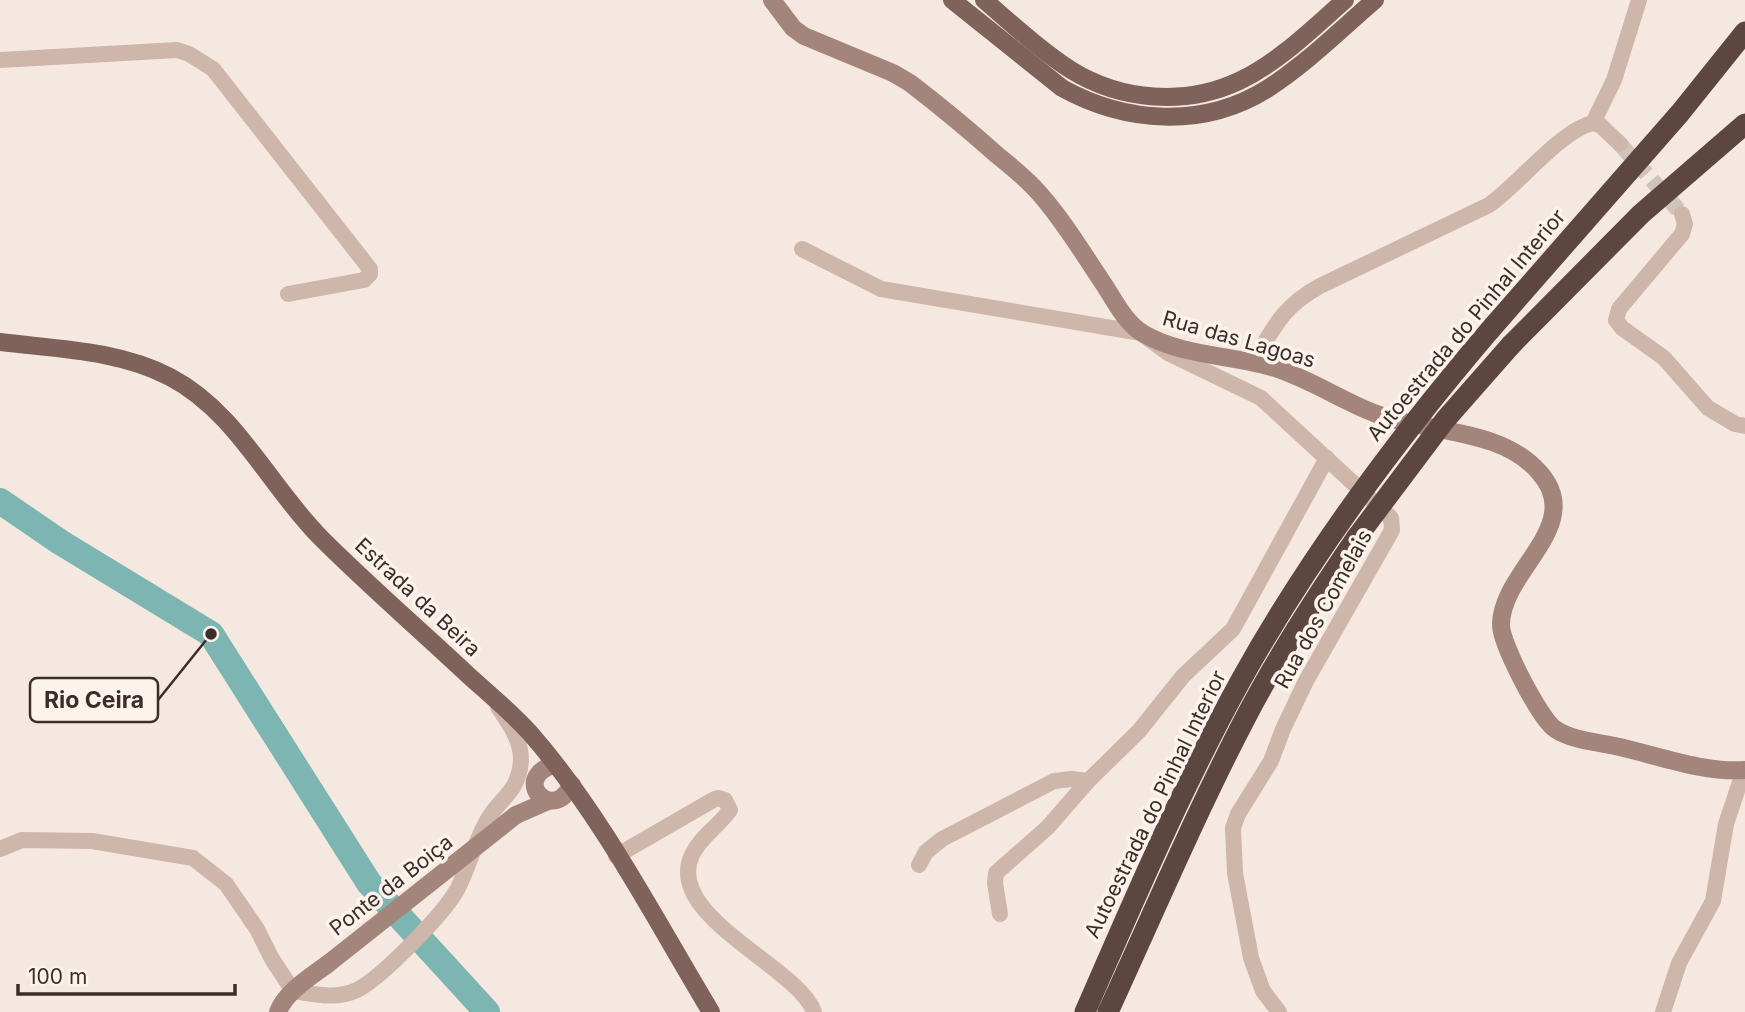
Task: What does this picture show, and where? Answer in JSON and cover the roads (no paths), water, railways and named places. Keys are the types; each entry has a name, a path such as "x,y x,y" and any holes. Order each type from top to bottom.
{"highway":[{"name":"Autoestrada do Pinhal Interior","path":"1085,1012 1200,757 1270,631 1334,531 1393,448 1490,330 1680,113 1745,32"},
{"name":"Autoestrada do Pinhal Interior","path":"1108,1012 1206,797 1248,712 1299,624 1394,485 1445,420 1511,345 1641,214 1745,124"}],"main road":[{"path":"952,0 1062,88 1081,99 1138,116 1162,118 1205,113 1264,91 1294,70 1375,0"},
{"path":"984,0 1053,57 1093,82 1132,94 1171,97 1205,92 1239,81 1289,49 1345,0"},
{"name":"Estrada da Beira","path":"0,342 111,356 169,376 196,393 241,438 320,537 529,732 584,802 711,1012"}],"street":[{"name":"Rua das Lagoas","path":"772,0 793,28 804,36 893,73 910,83 1022,176 1046,202 1119,307 1141,333 1188,350 1253,363 1297,376 1385,417 1475,437 1531,463 1542,474 1550,489 1554,513 1550,531 1510,591 1503,607 1500,628 1512,660 1550,724 1568,735 1700,766 1745,770"},
{"path":"1594,123 1614,80 1639,0"},
{"path":"0,60 177,50 213,69 370,269 370,274 364,280 288,294"},
{"path":"1253,363 1275,324 1295,301 1320,286 1489,205 1567,138 1587,125 1600,125 1620,144"},
{"path":"1682,214 1685,224 1682,234 1619,309 1616,320 1622,328 1664,358 1708,408 1735,424 1745,426"},
{"path":"802,249 881,289 1141,333"},
{"name":"Rua dos Comelais","path":"1141,333 1168,353 1261,398 1391,518 1392,530 1306,681 1265,773 1242,807 1233,828 1235,873 1251,958 1263,991 1279,1012"},
{"path":"999,914 996,873 1048,827 1088,781 1139,731 1183,676 1233,629 1326,458"},
{"path":"0,849 22,840 92,841 194,858 226,884 257,929 293,991 322,996 355,991 383,970 423,930 456,891 488,818 510,795 519,773 521,759 516,733 489,694"},
{"path":"529,732 538,757 536,781 539,796 551,801"},
{"name":"Ponte da Boiça","path":"516,815 543,769 555,764"},
{"path":"1662,1012 1679,963 1713,901 1726,824 1745,770"},
{"path":"919,864 926,852 942,839 1054,781 1088,781"},
{"name":"Ponte da Boiça","path":"278,1012 293,991 516,815 561,799 572,785"},
{"path":"617,856 713,800 725,800 730,810 703,838 691,858 689,877 698,901 720,926 804,994 814,1012"},
{"name":"Ponte da Boiça","path":"551,801 584,802"}],"waterway":[{"path":"0,501 60,542 211,634 369,883 487,1012"}],"tunnel":[{"path":"1620,144 1682,214"}],"place":[{"name":"Rio Ceira","path":"211,634"}]}
